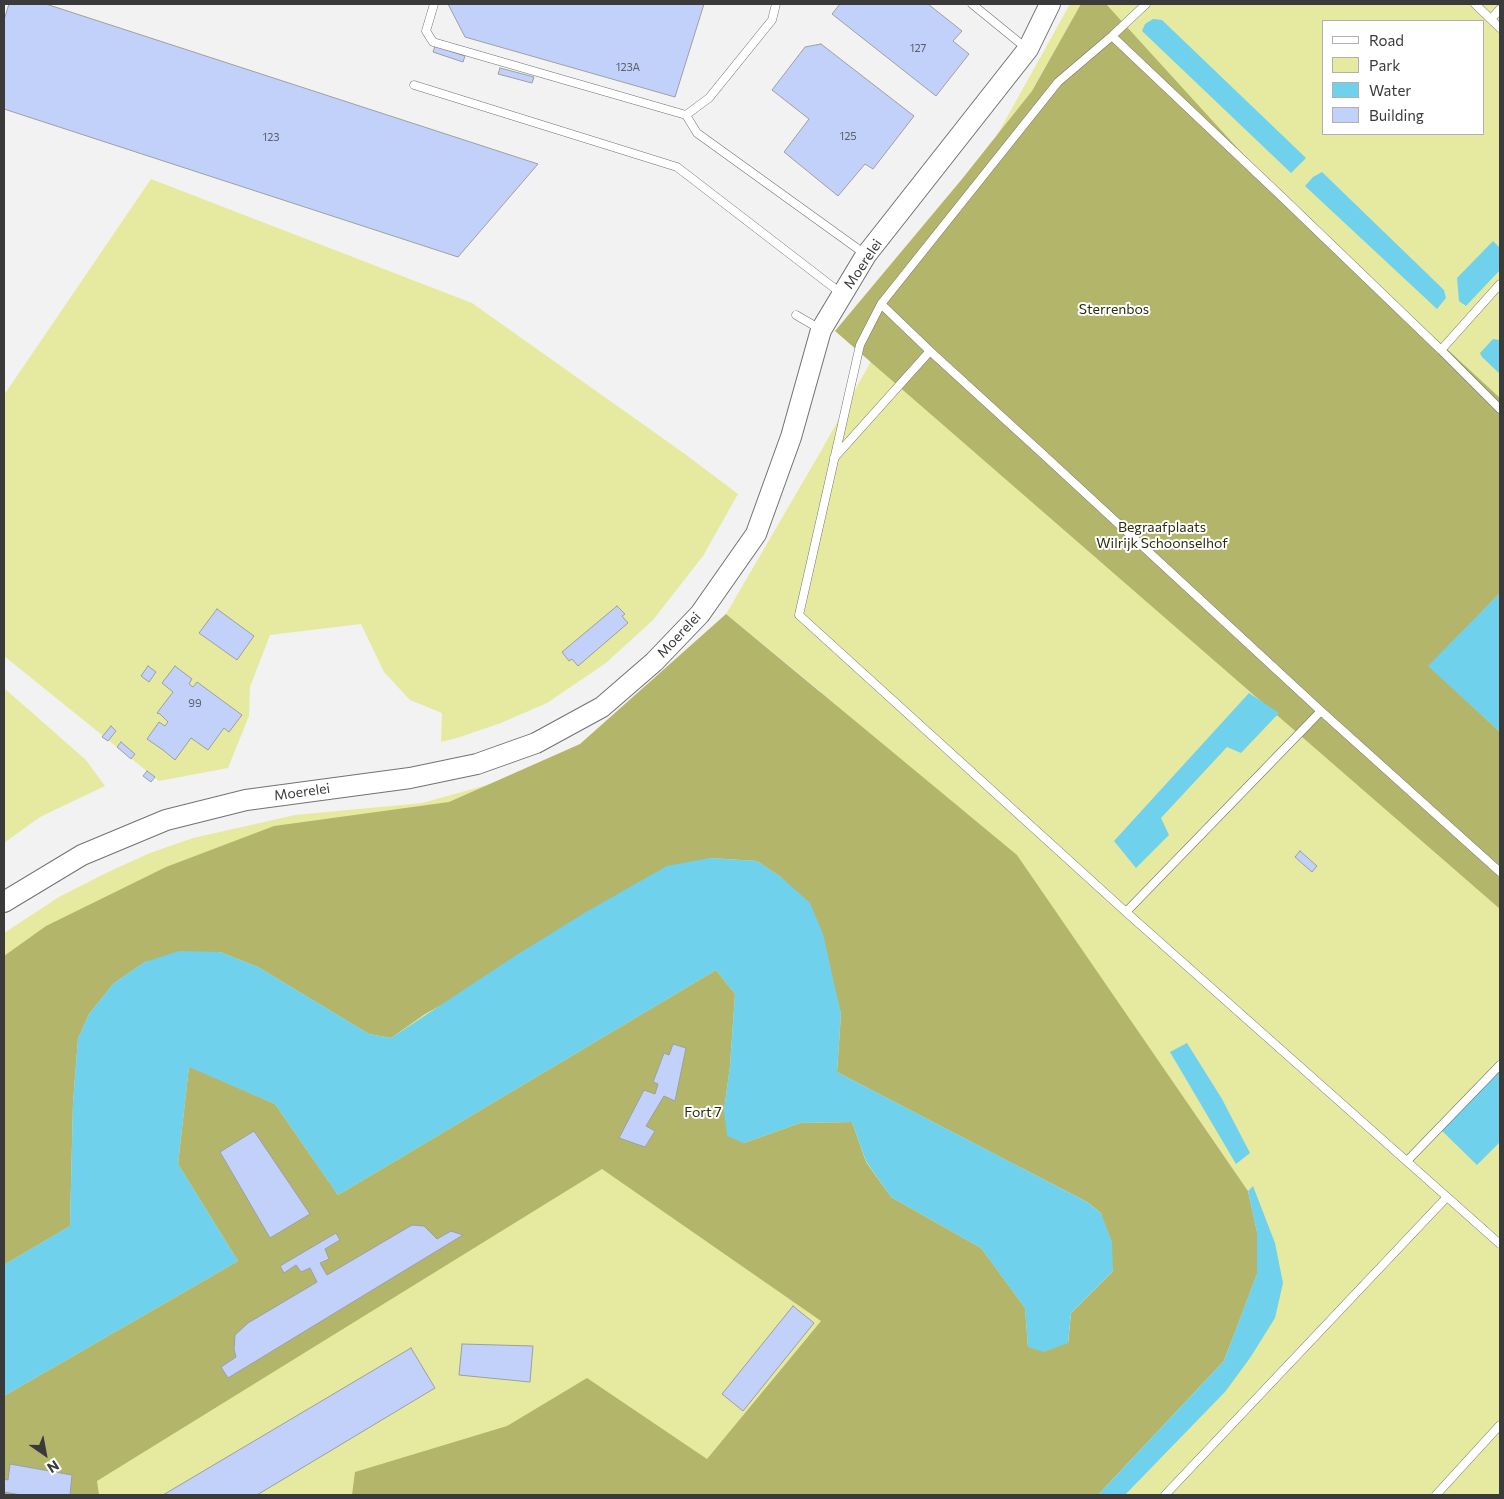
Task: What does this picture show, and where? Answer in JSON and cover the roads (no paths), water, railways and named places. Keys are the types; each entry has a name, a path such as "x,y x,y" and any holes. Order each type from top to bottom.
{"street":[{"name":"Moerelei","path":"4,902 82,855 166,820 246,800 410,778 477,764 536,743 602,707 654,662 700,614 756,534 791,437 821,330 866,255 1028,49 1050,4"}],"lane":[{"path":"434,4 426,31 433,42 686,115 697,133 866,255"},
{"path":"686,115 709,98 772,20 776,4"},
{"path":"972,4 1028,49"},
{"path":"1146,4 1058,82 881,304 860,344 799,615 1126,912 1500,1244"},
{"path":"1475,4 1500,28"},
{"path":"1491,19 1500,9"},
{"path":"1112,36 1282,197 1500,409"},
{"path":"414,85 677,167 842,294"},
{"path":"1441,350 1500,284"},
{"path":"881,304 1320,711 1500,872"},
{"path":"796,315 821,330"},
{"path":"833,458 930,351"},
{"path":"1126,912 1320,711"},
{"path":"1407,1161 1500,1065"},
{"path":"1165,1495 1448,1197"},
{"path":"1436,1495 1500,1425"}],"water":[{"path":"1153,19 1162,20 1306,158 1291,173 1142,31 1145,24"},
{"path":"1322,172 1444,290 1446,298 1437,309 1305,186 1313,177"},
{"path":"1493,241 1500,248 1500,270 1466,306 1459,301 1457,278"},
{"path":"1493,339 1500,340 1500,374 1480,353"},
{"path":"1500,593 1500,732 1428,666"},
{"path":"1249,693 1279,713 1241,753 1227,747 1161,818 1169,835 1136,868 1114,841"},
{"path":"710,858 757,861 782,878 810,903 823,934 841,1014 837,1072 1087,1202 1101,1213 1112,1242 1113,1271 1071,1313 1068,1343 1044,1352 1028,1347 1025,1308 981,1248 891,1197 866,1161 852,1122 800,1123 744,1143 727,1136 724,1111 730,1066 735,994 716,970 338,1195 275,1104 189,1067 178,1164 238,1261 4,1396 4,1265 70,1226 73,1103 78,1039 89,1014 114,983 145,962 179,951 220,952 258,967 369,1034 391,1038 515,956 586,912 667,866"},
{"path":"1187,1043 1222,1099 1250,1153 1236,1164 1170,1052"},
{"path":"1500,1064 1500,1142 1477,1165 1438,1127"},
{"path":"1253,1186 1275,1243 1283,1283 1275,1318 1250,1358 1225,1392 1125,1495 1098,1495 1224,1361 1257,1274 1257,1232 1248,1191"}],"park label":[{"name":"Sterrenbos","path":"1114,309"},
{"name":"Begraafplaats Wilrijk Schoonselhof","path":"1162,536"},
{"name":"Fort 7","path":"703,1112"}]}
